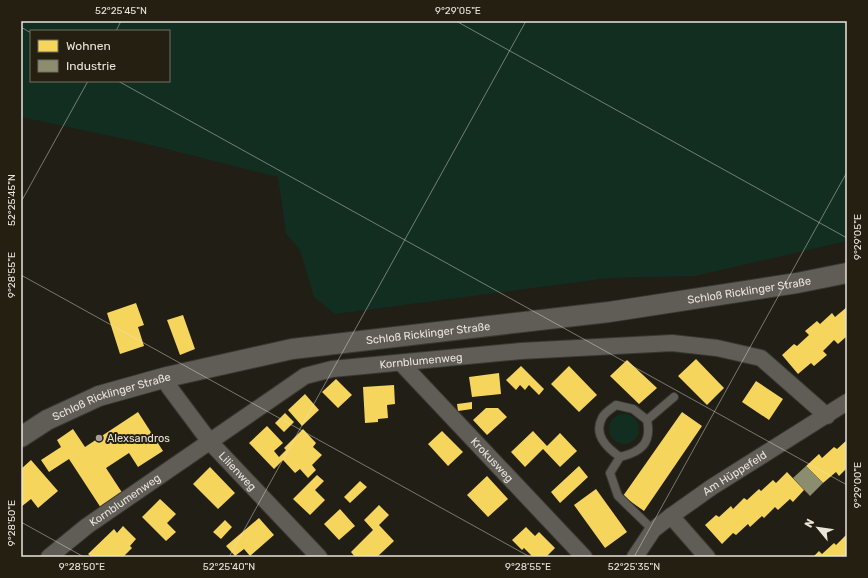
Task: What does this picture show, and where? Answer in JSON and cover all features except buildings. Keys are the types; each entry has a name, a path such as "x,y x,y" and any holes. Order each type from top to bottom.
{"street":[{"name":"Schloß Ricklinger Straße","path":"21,437 47,420 98,396 167,377 292,349 609,312 796,283 847,273"},
{"name":"Kornblumenweg","path":"49,557 87,526 305,376 332,369 522,351 672,342 717,348 761,358 827,416"},
{"name":"Krokusweg","path":"401,363 584,557"},
{"name":"Lilienweg","path":"167,377 169,387 210,442 319,557"},
{"name":"Am Hüppefeld","path":"635,557 654,530 671,516 712,487 847,402"},
{"path":"671,516 707,557"}],"lane":[{"path":"647,420 674,397"},
{"path":"620,457 607,448 599,434 602,418 616,405 633,409 647,420 650,431 646,443 633,454 620,457 610,473 618,496 654,530"}],"green space":[{"path":"21,21 847,21 847,241 695,276 609,278 335,314 314,297 300,250 286,234 278,177 139,142 21,117"},
{"path":"624,414 630,415 638,423 638,435 630,443 624,444 618,443 610,435 609,429 610,423 618,415"}],"place":[{"name":"Alexsandros","path":"99,438"}]}
